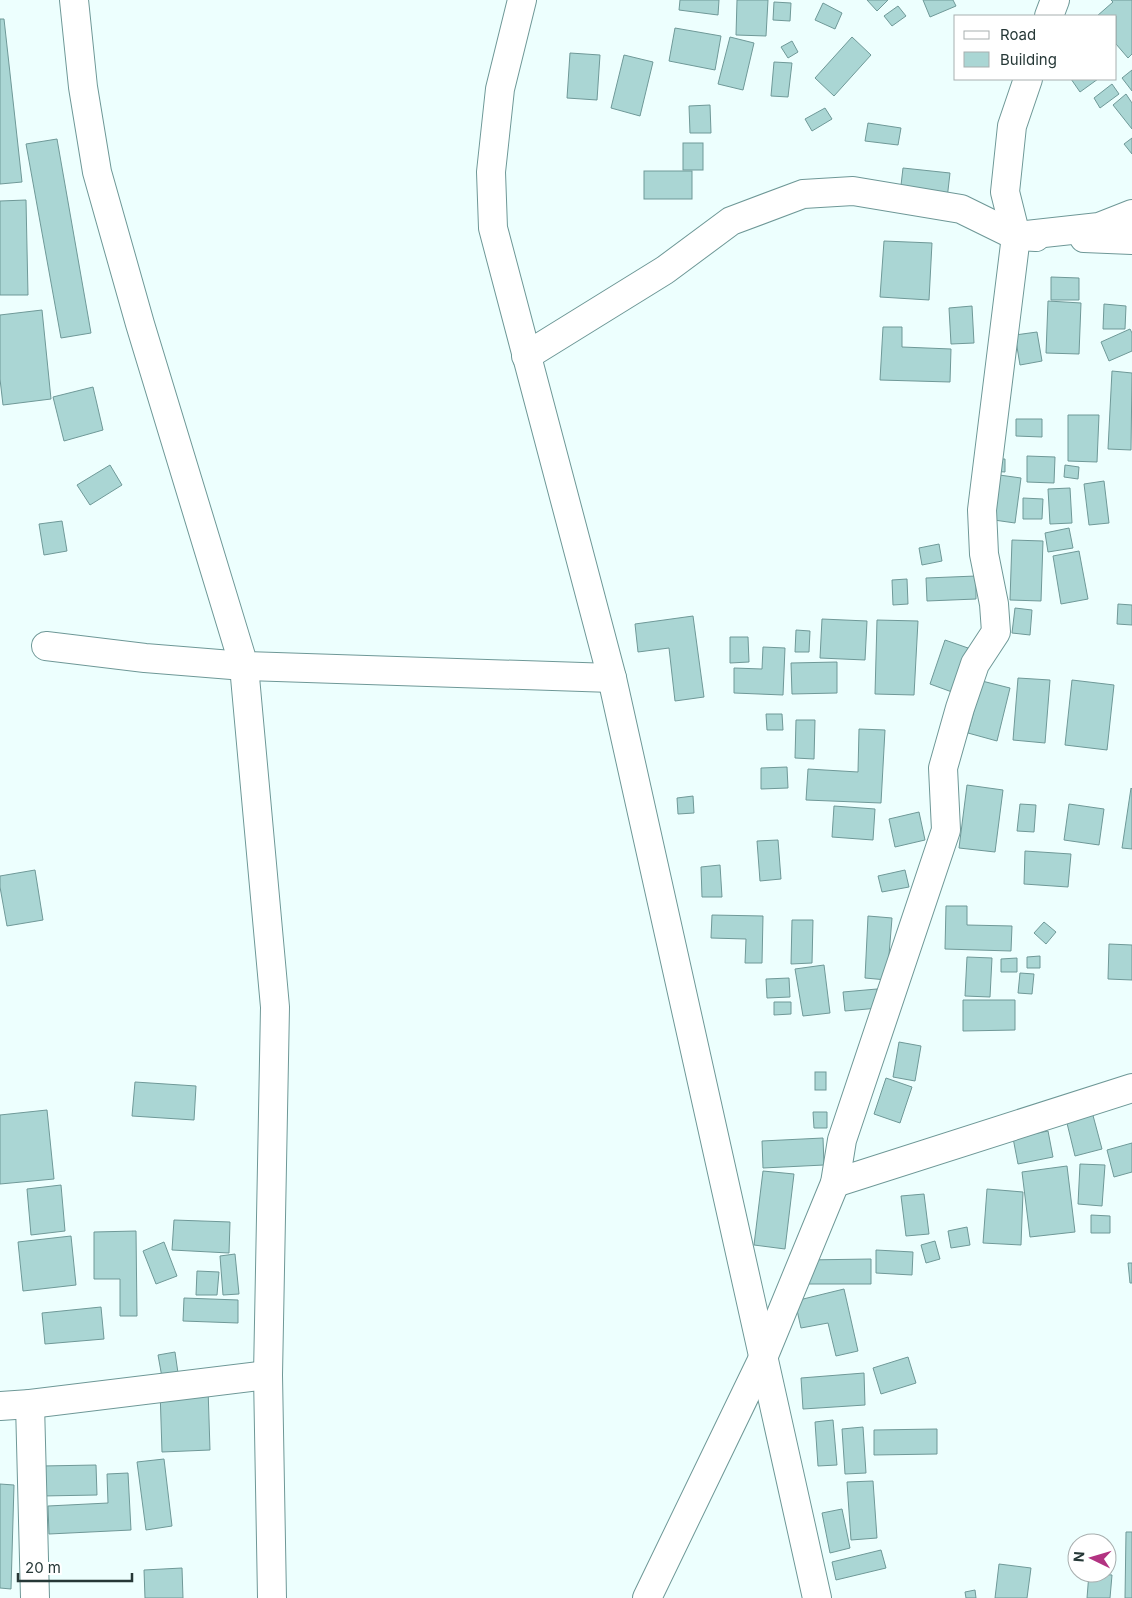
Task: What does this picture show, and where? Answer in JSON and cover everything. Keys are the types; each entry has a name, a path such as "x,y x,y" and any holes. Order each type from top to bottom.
{"street":[{"path":"74,0 83,86 97,172 140,324 244,666 275,1007 268,1375 272,1598"},
{"path":"522,0 500,89 491,172 493,228 612,678 817,1598"},
{"path":"1049,15 1055,0"},
{"path":"647,1598 763,1358 836,1184 842,1140 946,830 943,768 960,708 975,664 996,632 994,604 984,554 982,510 1016,236 1005,192 1012,126 1028,80"},
{"path":"526,356 665,270 730,222 803,194 853,192 961,209 1016,236 1132,240"},
{"path":"1016,236 1100,227 1132,214"},
{"path":"46,646 144,658 244,666 612,678"},
{"path":"836,1184 1132,1088"},
{"path":"0,1406 268,1375"},
{"path":"30,1404 35,1598"}],"building":[{"path":"680,0 719,0 718,15 679,10"},
{"path":"737,0 768,0 766,36 736,35"},
{"path":"867,0 888,0 877,11"},
{"path":"923,0 953,0 956,6 930,17"},
{"path":"1111,0 1132,0 1132,54 1128,58 1117,45 1117,15 1098,15 1113,2"},
{"path":"774,2 791,3 790,21 773,20"},
{"path":"823,3 842,13 835,29 815,20"},
{"path":"898,6 906,16 892,26 884,16"},
{"path":"0,19 4,19 22,182 0,184"},
{"path":"675,28 721,36 715,70 669,61"},
{"path":"730,37 754,43 743,90 718,84"},
{"path":"852,37 871,55 834,96 815,78"},
{"path":"792,41 798,52 788,58 781,47"},
{"path":"570,53 600,55 597,100 567,98"},
{"path":"624,55 653,62 640,116 611,108"},
{"path":"774,62 792,63 788,97 771,96"},
{"path":"1132,70 1132,91 1122,78"},
{"path":"1072,80 1097,80 1080,92"},
{"path":"1112,84 1119,94 1100,108 1094,98"},
{"path":"1126,94 1132,103 1132,129 1113,105"},
{"path":"710,105 711,133 690,133 689,106"},
{"path":"825,108 832,119 812,131 805,119"},
{"path":"868,123 901,128 898,145 865,141"},
{"path":"1132,138 1132,154 1124,144"},
{"path":"57,139 91,333 61,338 26,144"},
{"path":"683,143 703,143 703,170 683,170"},
{"path":"903,168 950,173 947,199 900,194"},
{"path":"644,171 692,171 692,199 644,199"},
{"path":"26,200 28,295 0,295 0,201"},
{"path":"884,241 932,243 929,300 880,297"},
{"path":"1051,277 1079,278 1079,300 1051,300"},
{"path":"1048,301 1081,303 1079,354 1046,353"},
{"path":"1104,304 1126,306 1125,329 1103,329"},
{"path":"972,306 974,343 951,344 949,308"},
{"path":"42,310 51,399 3,405 0,379 0,315"},
{"path":"883,327 902,327 902,347 951,349 950,382 880,380"},
{"path":"1130,329 1132,333 1132,351 1109,361 1101,342"},
{"path":"1037,332 1042,361 1020,365 1015,335"},
{"path":"1112,371 1132,373 1131,450 1108,449"},
{"path":"93,387 103,430 64,441 53,397"},
{"path":"1068,415 1099,415 1097,462 1068,461"},
{"path":"1016,419 1042,419 1042,437 1016,436"},
{"path":"1027,456 1055,457 1054,483 1027,482"},
{"path":"993,459 1005,459 1005,472 992,471"},
{"path":"110,465 122,485 90,505 77,485"},
{"path":"1065,465 1079,467 1078,479 1064,477"},
{"path":"992,474 1021,478 1015,523 987,519"},
{"path":"1104,481 1109,523 1089,525 1084,484"},
{"path":"1070,488 1072,523 1050,524 1048,489"},
{"path":"1023,498 1043,499 1042,519 1023,519"},
{"path":"62,521 67,551 44,555 39,524"},
{"path":"1069,528 1073,548 1048,552 1045,533"},
{"path":"1012,540 1043,541 1041,601 1010,600"},
{"path":"939,544 942,561 922,565 919,548"},
{"path":"1079,551 1088,599 1061,604 1053,556"},
{"path":"976,576 976,599 927,601 926,578"},
{"path":"907,579 908,604 893,605 892,580"},
{"path":"1118,604 1132,605 1132,625 1117,624"},
{"path":"1015,608 1032,610 1030,635 1012,633"},
{"path":"693,616 704,697 675,701 669,648 638,652 635,624"},
{"path":"822,619 867,621 865,660 820,658"},
{"path":"877,620 918,621 914,695 875,694"},
{"path":"796,630 810,631 809,652 795,652"},
{"path":"730,637 748,637 749,662 730,663"},
{"path":"945,640 968,648 952,692 930,684"},
{"path":"763,647 785,648 783,695 734,693 734,668 762,669"},
{"path":"837,662 837,693 792,694 791,663"},
{"path":"1018,678 1050,680 1045,743 1013,740"},
{"path":"1072,680 1114,685 1107,750 1065,745"},
{"path":"982,681 1010,688 997,741 968,733"},
{"path":"766,714 782,714 783,730 767,730"},
{"path":"796,720 815,720 814,759 795,758"},
{"path":"859,729 885,730 881,803 806,800 808,769 858,772"},
{"path":"787,767 788,788 761,789 761,768"},
{"path":"967,785 1003,790 995,852 959,848"},
{"path":"1132,789 1132,849 1122,848"},
{"path":"693,796 694,813 678,814 677,798"},
{"path":"1020,804 1036,805 1034,832 1017,831"},
{"path":"1069,804 1104,809 1099,845 1064,840"},
{"path":"834,806 875,809 873,840 832,837"},
{"path":"919,812 925,840 895,847 889,819"},
{"path":"778,840 781,879 760,881 757,841"},
{"path":"1025,851 1071,854 1068,887 1024,884"},
{"path":"720,865 722,897 702,897 701,867"},
{"path":"35,870 43,920 7,926 0,887 0,876"},
{"path":"905,870 909,887 882,892 878,876"},
{"path":"946,906 967,906 967,925 1012,926 1011,951 945,949"},
{"path":"712,915 763,916 762,963 745,963 746,939 711,938"},
{"path":"868,916 892,918 887,980 865,978"},
{"path":"792,920 813,920 812,963 791,964"},
{"path":"1044,922 1056,932 1046,944 1034,933"},
{"path":"1109,944 1132,945 1132,980 1108,979"},
{"path":"1040,956 1040,968 1027,968 1027,957"},
{"path":"967,957 992,958 990,997 965,996"},
{"path":"1017,958 1017,972 1001,972 1001,959"},
{"path":"824,965 830,1013 803,1016 795,969"},
{"path":"1020,973 1034,974 1032,994 1018,993"},
{"path":"789,978 790,997 767,998 766,979"},
{"path":"877,989 879,1008 845,1011 843,992"},
{"path":"963,1000 1015,1000 1015,1030 963,1031"},
{"path":"774,1002 791,1002 791,1014 774,1015"},
{"path":"899,1042 921,1046 915,1081 893,1077"},
{"path":"815,1072 826,1072 826,1090 815,1090"},
{"path":"886,1078 912,1087 900,1123 874,1114"},
{"path":"135,1082 196,1086 194,1120 132,1116"},
{"path":"1091,1108 1102,1149 1075,1156 1065,1115"},
{"path":"47,1110 54,1179 0,1184 0,1115"},
{"path":"813,1112 827,1112 827,1128 814,1128"},
{"path":"1048,1131 1053,1157 1018,1164 1013,1138"},
{"path":"823,1138 824,1165 763,1168 762,1141"},
{"path":"1132,1143 1132,1172 1114,1177 1107,1150"},
{"path":"1080,1164 1105,1165 1102,1206 1078,1204"},
{"path":"1067,1166 1075,1232 1030,1237 1022,1172"},
{"path":"763,1171 794,1174 785,1249 754,1245"},
{"path":"61,1185 65,1231 31,1235 27,1189"},
{"path":"987,1189 1023,1192 1021,1245 983,1243"},
{"path":"924,1194 929,1234 906,1236 901,1196"},
{"path":"1091,1215 1110,1216 1110,1233 1091,1233"},
{"path":"174,1220 230,1222 229,1253 172,1250"},
{"path":"967,1227 970,1245 951,1248 948,1231"},
{"path":"136,1231 137,1316 120,1316 120,1279 94,1279 94,1232"},
{"path":"71,1236 76,1285 23,1291 18,1242"},
{"path":"935,1241 940,1259 926,1263 921,1245"},
{"path":"164,1242 177,1276 156,1284 143,1251"},
{"path":"876,1250 913,1252 912,1275 876,1273"},
{"path":"235,1254 239,1294 223,1295 220,1256"},
{"path":"871,1259 871,1284 805,1284 805,1260"},
{"path":"1128,1263 1132,1263 1132,1283 1130,1283"},
{"path":"197,1271 219,1272 217,1295 196,1295"},
{"path":"844,1289 858,1351 836,1356 828,1323 801,1328 795,1301"},
{"path":"184,1298 238,1300 238,1323 183,1321"},
{"path":"101,1307 104,1339 45,1344 42,1313"},
{"path":"175,1352 179,1380 163,1383 158,1355"},
{"path":"908,1357 916,1383 881,1394 873,1368"},
{"path":"864,1373 865,1405 803,1409 801,1378"},
{"path":"208,1388 210,1450 162,1452 160,1390"},
{"path":"833,1420 837,1465 818,1466 815,1422"},
{"path":"863,1427 866,1473 845,1474 842,1429"},
{"path":"937,1429 937,1454 874,1455 874,1430"},
{"path":"164,1459 172,1526 146,1530 137,1462"},
{"path":"96,1465 97,1495 42,1496 42,1466"},
{"path":"128,1473 131,1530 49,1534 48,1506 108,1503 107,1474"},
{"path":"873,1481 877,1538 851,1540 847,1482"},
{"path":"0,1484 14,1485 11,1589 0,1588"},
{"path":"842,1509 850,1548 830,1553 822,1513"},
{"path":"1126,1532 1132,1532 1132,1598 1125,1598"},
{"path":"881,1550 886,1568 836,1580 832,1562"},
{"path":"999,1564 1031,1568 1027,1598 995,1598"},
{"path":"182,1568 183,1598 145,1598 144,1570"},
{"path":"1088,1583 1111,1583 1110,1598 1087,1598"},
{"path":"975,1590 976,1598 966,1598 965,1592"}]}
